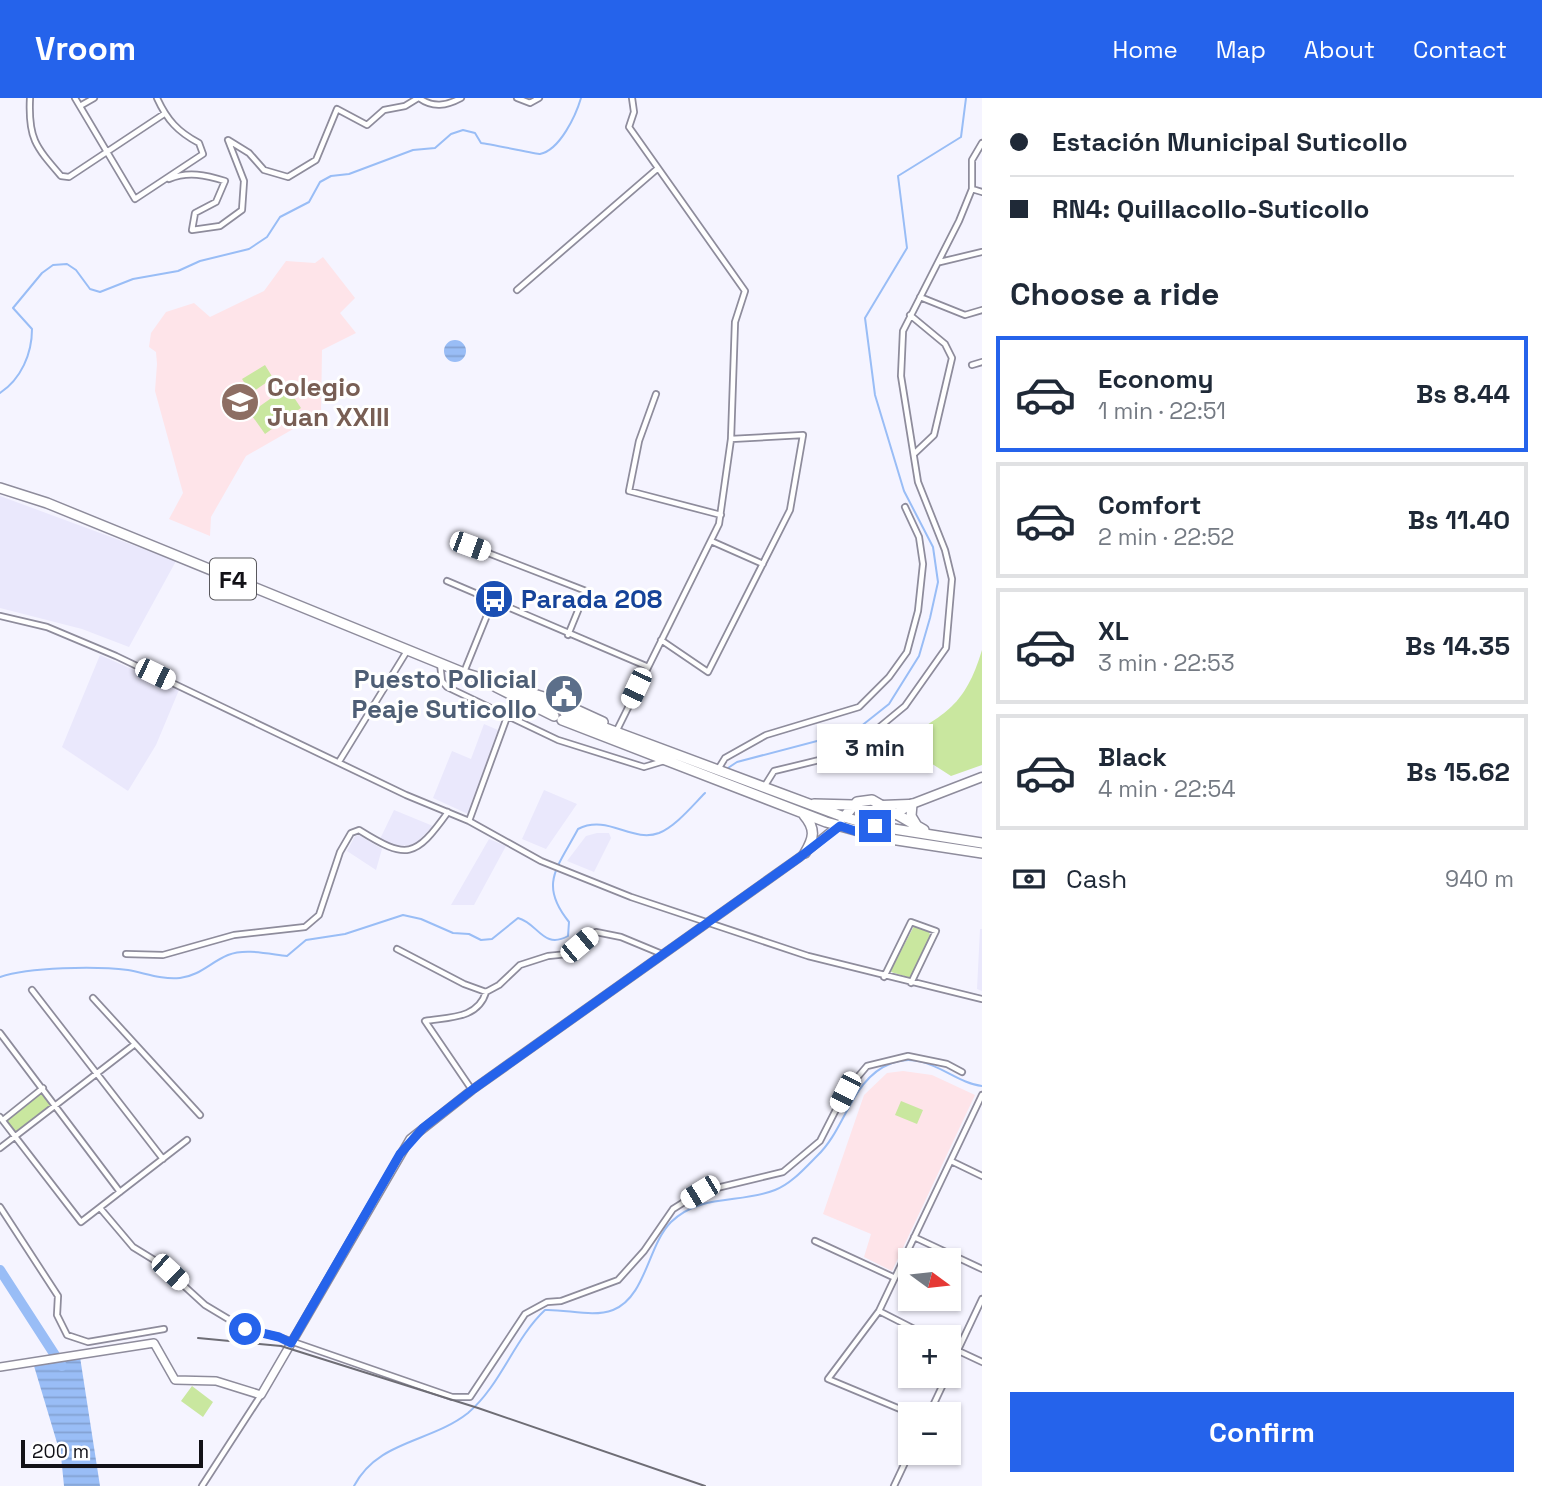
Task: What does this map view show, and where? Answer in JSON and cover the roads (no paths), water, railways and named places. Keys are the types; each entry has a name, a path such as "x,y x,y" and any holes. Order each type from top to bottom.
{"highway":[{"name":"F4","path":"0,488 47,503 407,651 798,802 864,834 982,853"},
{"name":"F4","path":"482,680 501,685 561,711 665,760 803,814 982,844"},
{"path":"842,822 853,805 864,799 882,805 928,833"},
{"path":"798,802 853,805"},
{"path":"912,804 911,816 918,827"},
{"path":"803,814 813,828 812,841 805,853"}],"main road":[{"path":"864,834 912,804 982,777"},
{"path":"882,805 912,804"},
{"path":"0,1367 154,1343 175,1380 216,1381 261,1395 411,1139 472,1090 805,853 842,822"}],"street":[{"path":"30,98 28,128 44,156 61,176 69,177 164,114"},
{"path":"75,98 135,199 203,154 199,143 180,133 164,114 157,98"},
{"path":"80,106 94,98"},
{"path":"169,179 178,175 205,175 225,181 216,202 195,213 192,230 220,226 242,211 244,181 228,140 248,153 264,170 288,177 316,160 337,109 367,125 384,110 405,106 418,98 429,105 449,104 461,98"},
{"path":"517,98 530,103 539,98"},
{"path":"617,730 721,515 731,439 735,322 745,291 629,127 634,112 632,98"},
{"path":"762,789 774,771 839,755 886,724 905,706 946,648 952,579 945,550 922,499 901,376 903,331 940,262 972,189 972,159 981,143"},
{"path":"517,290 657,169"},
{"path":"972,189 982,192"},
{"path":"940,262 982,252"},
{"path":"920,297 965,315 982,310"},
{"path":"910,315 945,344 952,358 934,436 915,453"},
{"path":"972,365 982,362"},
{"path":"656,394 639,441 629,491 721,515"},
{"path":"661,640 708,672 790,510 803,435 731,439"},
{"path":"717,772 725,758 766,735 859,707 889,677 907,652 918,611 922,576 919,537 905,508"},
{"path":"710,541 763,565"},
{"path":"470,546 586,591 568,635"},
{"path":"447,581 492,603 646,666"},
{"path":"464,673 492,603"},
{"path":"0,616 47,627 116,656 469,821 562,870 631,897 808,956 884,977 982,999"},
{"path":"340,761 407,651"},
{"path":"440,662 442,681 447,687 558,740 644,767 665,760"},
{"path":"469,821 507,717"},
{"path":"126,954 163,955 234,935 305,927 319,915 340,852 351,833 359,830 394,850 410,852 427,841 448,812"},
{"path":"884,977 911,922 936,931 911,983"},
{"path":"397,949 464,984 486,992 499,985 520,965 548,956 568,954 596,932 621,937 663,954"},
{"path":"32,990 163,1159"},
{"path":"472,1090 425,1021 468,1015 484,1001 486,992"},
{"path":"93,998 200,1115"},
{"path":"0,1033 120,1192"},
{"path":"0,1148 135,1044"},
{"path":"100,1208 133,1247 159,1263 205,1305 245,1329 279,1337 452,1397 470,1397 525,1314 547,1302 561,1301 618,1280 644,1251 673,1209 700,1192 783,1172 820,1141 845,1092 867,1066 908,1056 947,1063 962,1072"},
{"path":"43,1088 1,1118 81,1222 187,1140"},
{"path":"898,1408 828,1379 879,1311 982,1095"},
{"path":"951,1161 982,1176"},
{"path":"0,1207 58,1296 57,1315 67,1335 88,1342 164,1329"},
{"path":"914,1237 982,1269"},
{"path":"815,1241 893,1277"},
{"path":"961,1344 982,1299"},
{"path":"879,1311 906,1325"},
{"path":"961,1352 982,1362"},
{"path":"202,1486 261,1395"},
{"path":"894,1486 904,1465"}],"water":[{"path":"455,340 463,343 466,351 463,359 455,362 447,359 444,351 447,343"},
{"path":"80,1357 100,1486 64,1486 61,1456 34,1366"}],"waterway":[{"path":"0,393 14,381 24,365 31,338 32,329 13,308 42,273 53,265 67,264 76,270 90,289 100,292 133,279 178,271 200,261 249,249 267,237 280,217 309,202 320,182 413,150 435,148 451,134 463,130 475,133 481,143 540,154 547,151 566,131 581,98"},
{"path":"728,768 737,762 855,731 889,704 919,656 938,582 933,547 904,491 875,395 865,318 907,248 898,176 961,137 966,98"},
{"path":"0,977 45,969 99,968 180,978 193,975 235,953 257,952 287,956 306,940 345,934 403,915 481,940 492,939 518,918 546,938 559,939 568,936 569,922 555,897 554,876 578,829 600,825 639,834 659,833 678,821 705,793"},
{"path":"354,1486 364,1471 377,1459 453,1423 480,1402 525,1334 545,1310 597,1313 613,1310 624,1303 640,1283 663,1232 683,1213 708,1203 762,1194 792,1180 827,1145 858,1092 878,1070 892,1063 917,1061 982,1086"},
{"path":"0,1270 62,1366"}],"tram line":[{"path":"198,1338 281,1346 478,1408 705,1486"}],"place":[{"name":"Colegio Juan XXIII","path":"240,402"},
{"name":"Parada 208","path":"494,599"},
{"name":"Puesto Policial Peaje Suticollo","path":"564,694"}]}
